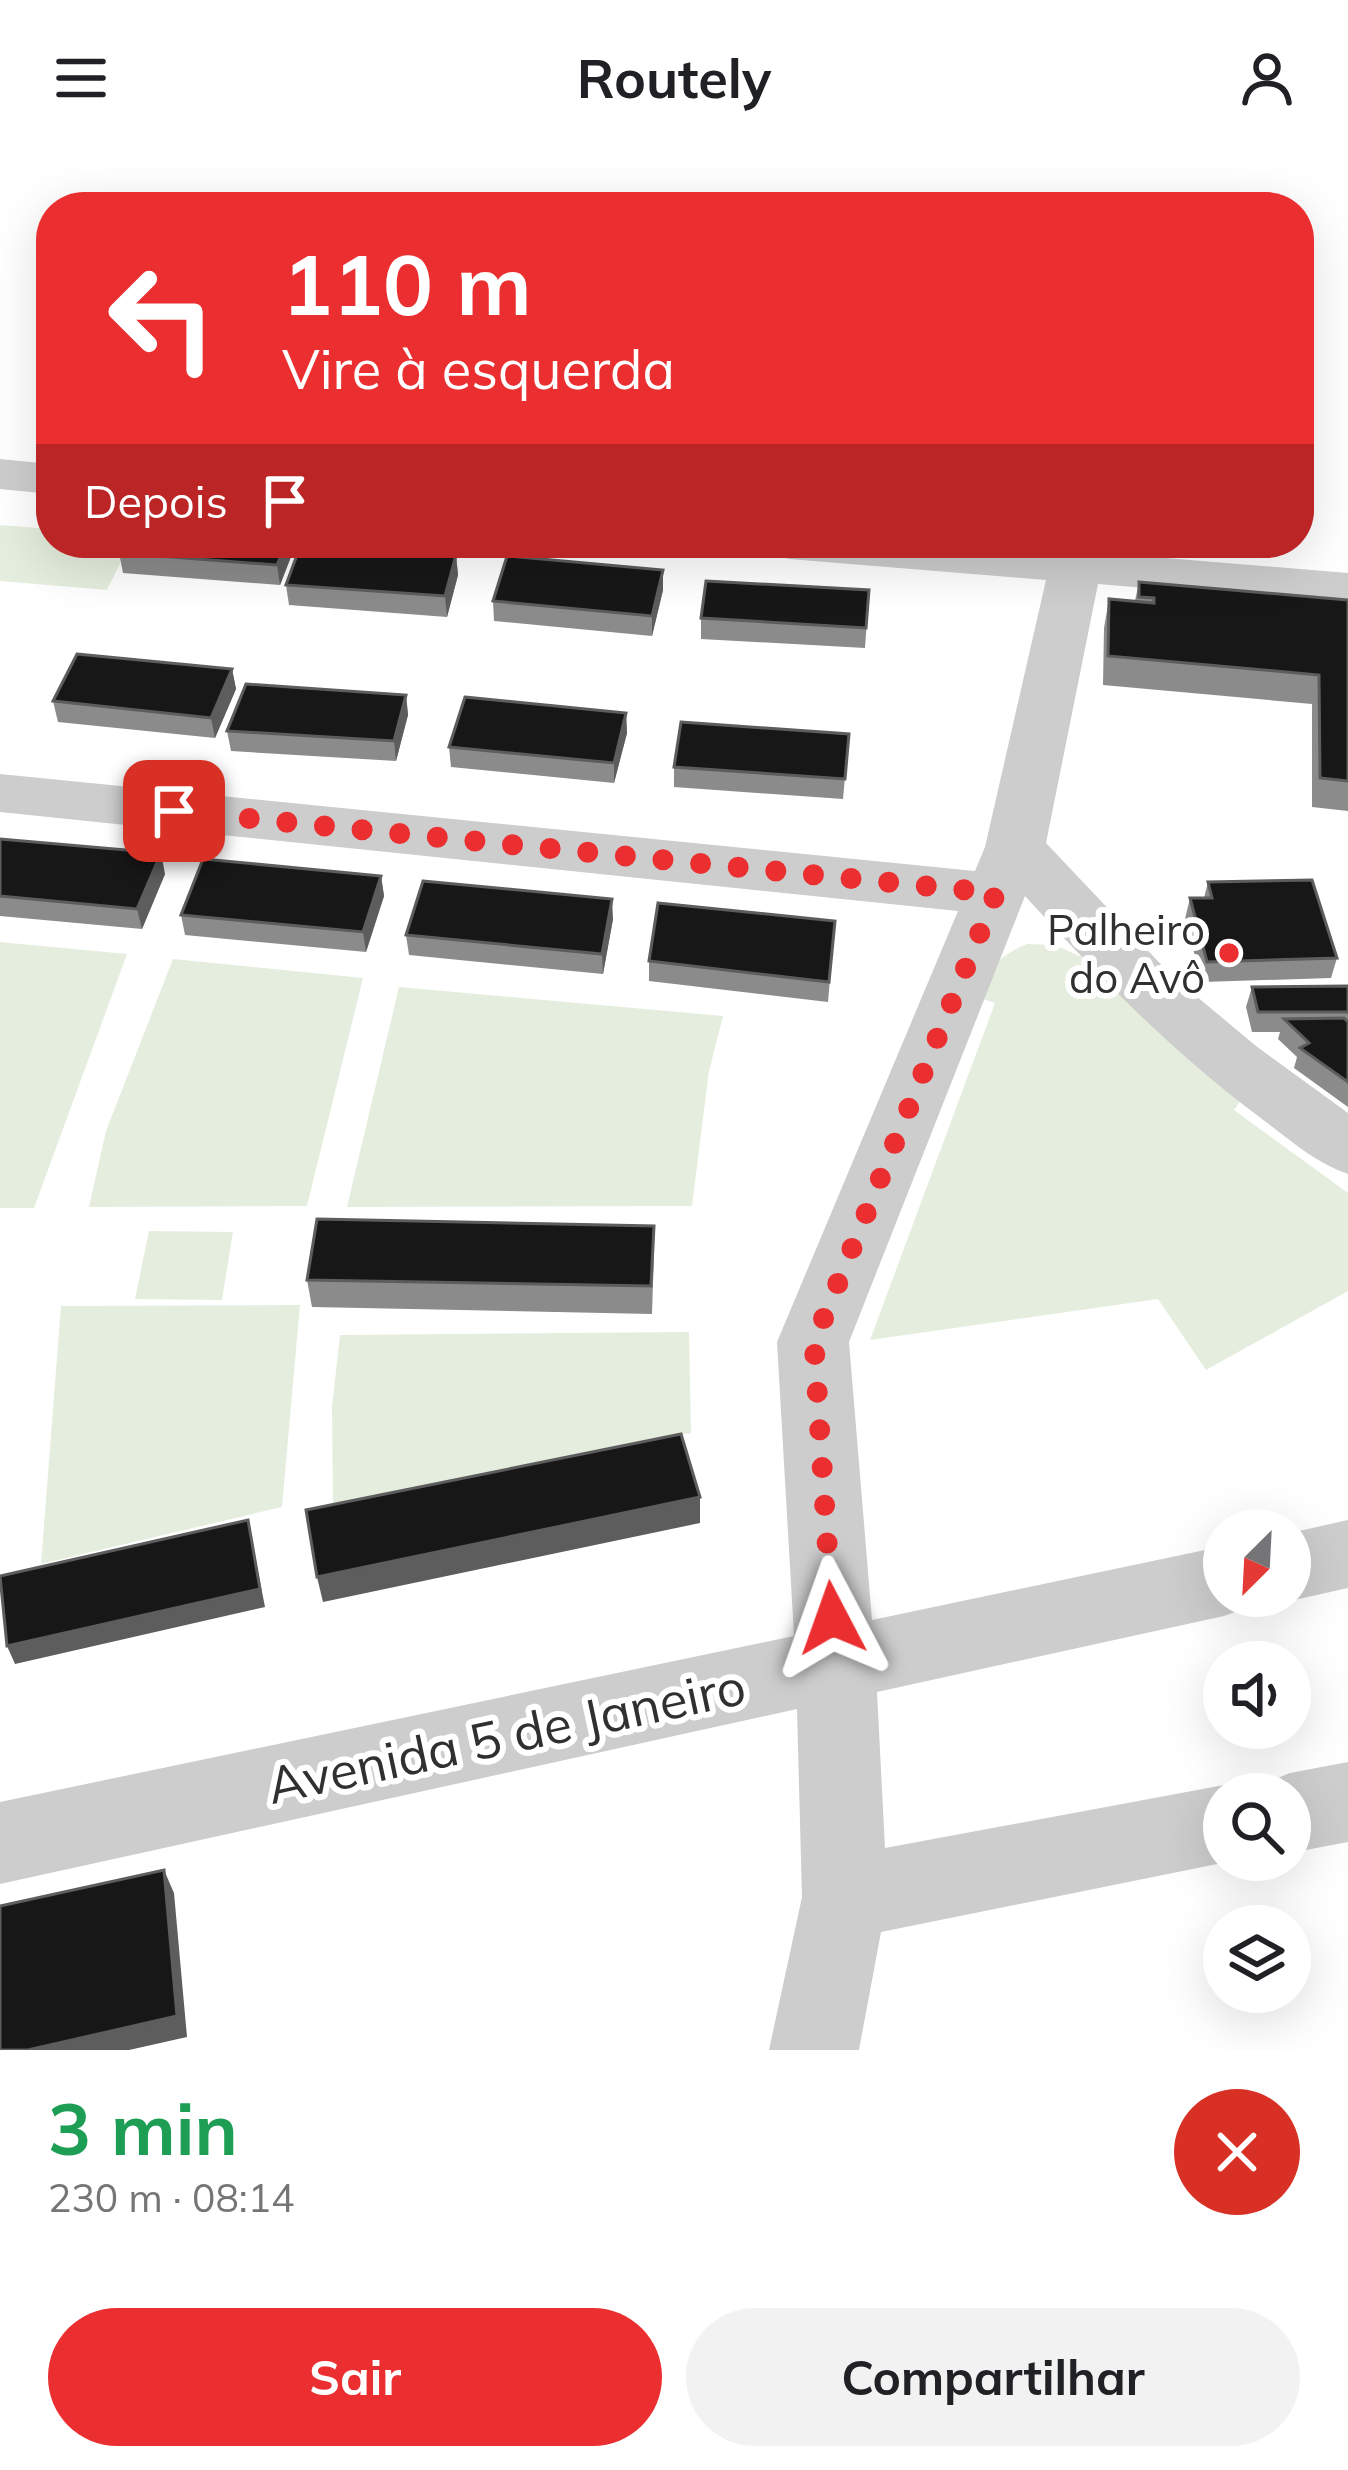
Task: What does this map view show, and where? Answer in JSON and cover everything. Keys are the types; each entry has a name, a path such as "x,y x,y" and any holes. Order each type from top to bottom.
{"street":[{"path":"0,474 36,478"},
{"path":"961,558 1348,589"},
{"path":"814,2050 845,1897 836,1664 814,1342 1005,870 1075,568"},
{"path":"0,793 1005,870 1233,1063 1348,1148"},
{"path":"1311,1562 1348,1554"},
{"name":"Avenida 5 de Janeiro","path":"0,1843 1203,1585"},
{"path":"1311,1809 1348,1802"},
{"path":"845,1897 1203,1830"}],"green space":[{"path":"0,525 36,528 36,558 123,558 107,590 0,581"},
{"path":"0,942 127,954 34,1208 0,1208"},
{"path":"1027,944 1055,945 1084,958 1242,1099 1234,1110 1348,1193 1348,1291 1206,1370 1158,1299 870,1340 995,1003 977,997 996,964"},
{"path":"173,959 363,978 307,1206 89,1207 106,1131"},
{"path":"399,987 723,1016 709,1071 692,1206 347,1207"},
{"path":"149,1231 233,1232 222,1300 135,1299"},
{"path":"300,1305 282,1507 41,1564 61,1306"},
{"path":"689,1332 691,1433 333,1504 332,1407 340,1335"}],"building":[{"path":"185,558 280,558 277,565"},
{"path":"296,558 455,558 445,596 286,585"},
{"path":"506,558 663,570 652,616 493,601"},
{"path":"706,581 869,590 866,628 701,618"},
{"path":"1139,582 1348,600 1348,781 1320,778 1319,675 1108,656 1109,599 1154,603 1154,598 1139,597"},
{"path":"77,654 232,669 211,718 53,701"},
{"path":"246,684 406,695 394,741 227,731"},
{"path":"465,697 626,713 614,763 449,747"},
{"path":"681,722 849,734 845,779 674,767"},
{"path":"0,839 161,853 137,909 0,896"},
{"path":"203,859 381,876 363,932 181,915"},
{"path":"1312,880 1337,958 1207,962 1190,898 1212,898 1208,882"},
{"path":"423,881 612,899 602,954 406,935"},
{"path":"658,903 835,921 829,982 649,961"},
{"path":"1348,986 1348,1012 1258,1012 1252,987"},
{"path":"1344,1018 1348,1022 1348,1082 1300,1048 1309,1043 1284,1019"},
{"path":"317,1219 654,1226 651,1286 307,1280"},
{"path":"681,1434 700,1497 317,1577 306,1510"},
{"path":"248,1520 260,1589 7,1646 0,1576"},
{"path":"164,1870 177,2016 28,2050 0,2050 0,1906"}],"place":[{"name":"Palheiro do Avô","path":"1229,953"}],"route":[{"path":"174,811 996,893 814,1342 832,1618"}]}
